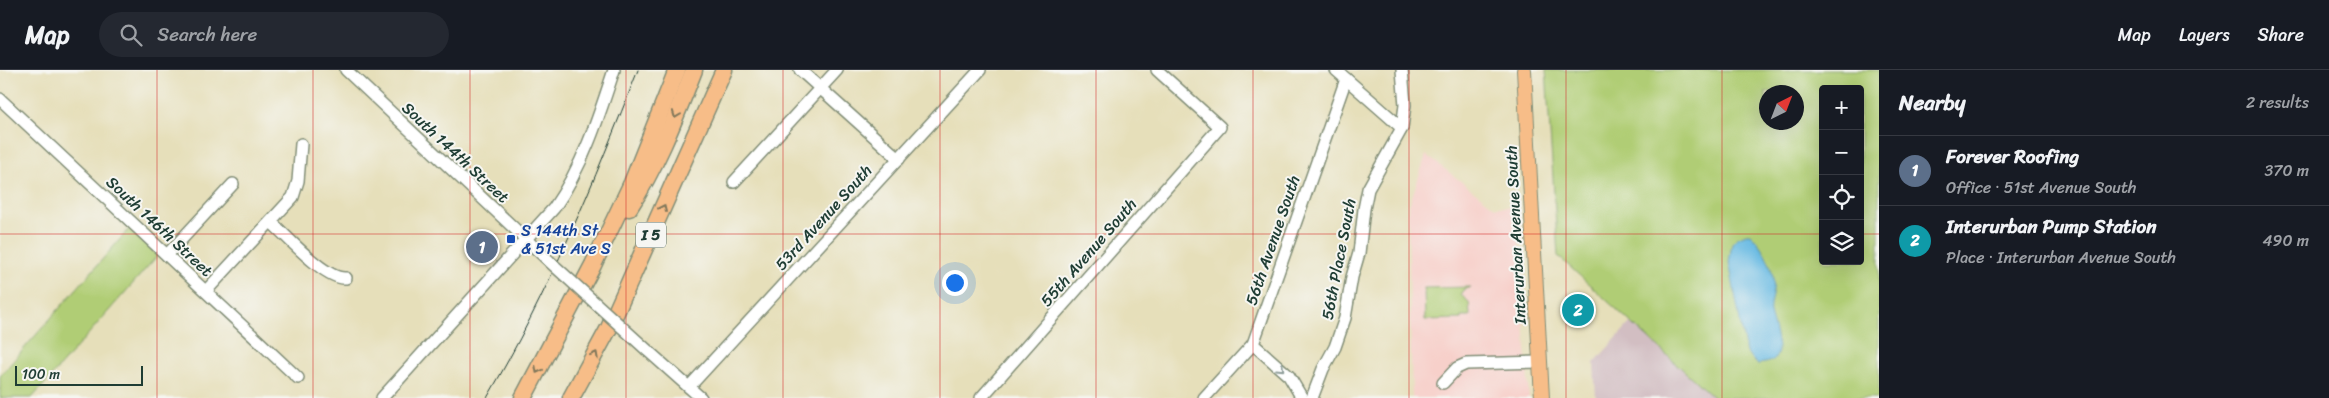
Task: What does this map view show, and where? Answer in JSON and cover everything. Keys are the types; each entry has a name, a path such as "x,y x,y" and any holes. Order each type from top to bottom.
{"highway":[{"name":"I 5","path":"524,398 593,265 632,182 677,70"},
{"name":"I 5","path":"593,265 642,188 668,136 694,70"},
{"name":"I 5","path":"572,398 609,328 724,70"}],"main road":[{"name":"Interurban Avenue South","path":"1524,70 1542,398"}],"street":[{"name":"South 144th Street","path":"346,70 549,261 701,398"},
{"path":"382,398 527,240 570,185 598,121 614,70"},
{"path":"800,70 899,159"},
{"path":"734,182 837,70"},
{"name":"53rd Avenue South","path":"689,387 980,70"},
{"name":"55th Avenue South","path":"981,398 1220,127 1158,70"},
{"path":"1336,70 1402,128"},
{"path":"1402,70 1405,105 1402,128"},
{"name":"56th Avenue South","path":"1204,398 1253,344 1346,79"},
{"name":"South 146th Street","path":"0,98 298,378"},
{"name":"56th Place South","path":"1312,398 1323,369 1336,347 1345,318 1352,277 1359,252 1368,189 1402,128"},
{"path":"206,291 271,222 296,190 301,144"},
{"path":"167,255 233,184"},
{"path":"271,222 327,272 339,279 346,278"},
{"path":"1253,344 1289,376 1302,398"},
{"path":"1443,384 1454,370 1466,364 1540,362"}],"shaded area":[{"path":"1426,155 1495,207 1517,207 1529,398 1412,398 1408,209"},
{"path":"1631,322 1714,398 1596,398 1594,363"}],"green space":[{"path":"1546,70 1879,70 1879,398 1714,398 1558,256"},
{"path":"129,229 158,255 32,398 0,398 0,376"},
{"path":"1471,287 1464,290 1461,295 1469,302 1470,316 1461,316 1461,319 1425,320 1424,288"}],"water":[{"path":"1750,234 1760,245 1773,275 1770,313 1778,351 1775,358 1766,363 1757,364 1746,353 1729,262 1732,243 1737,238"}],"tram line":[{"path":"487,398 530,319 569,237 638,70"}],"place":[{"name":"S 144th St & 51st Ave S","path":"511,239"},
{"name":"Forever Roofing","path":"482,247"},
{"name":"Interurban Pump Station","path":"1578,310"}]}
